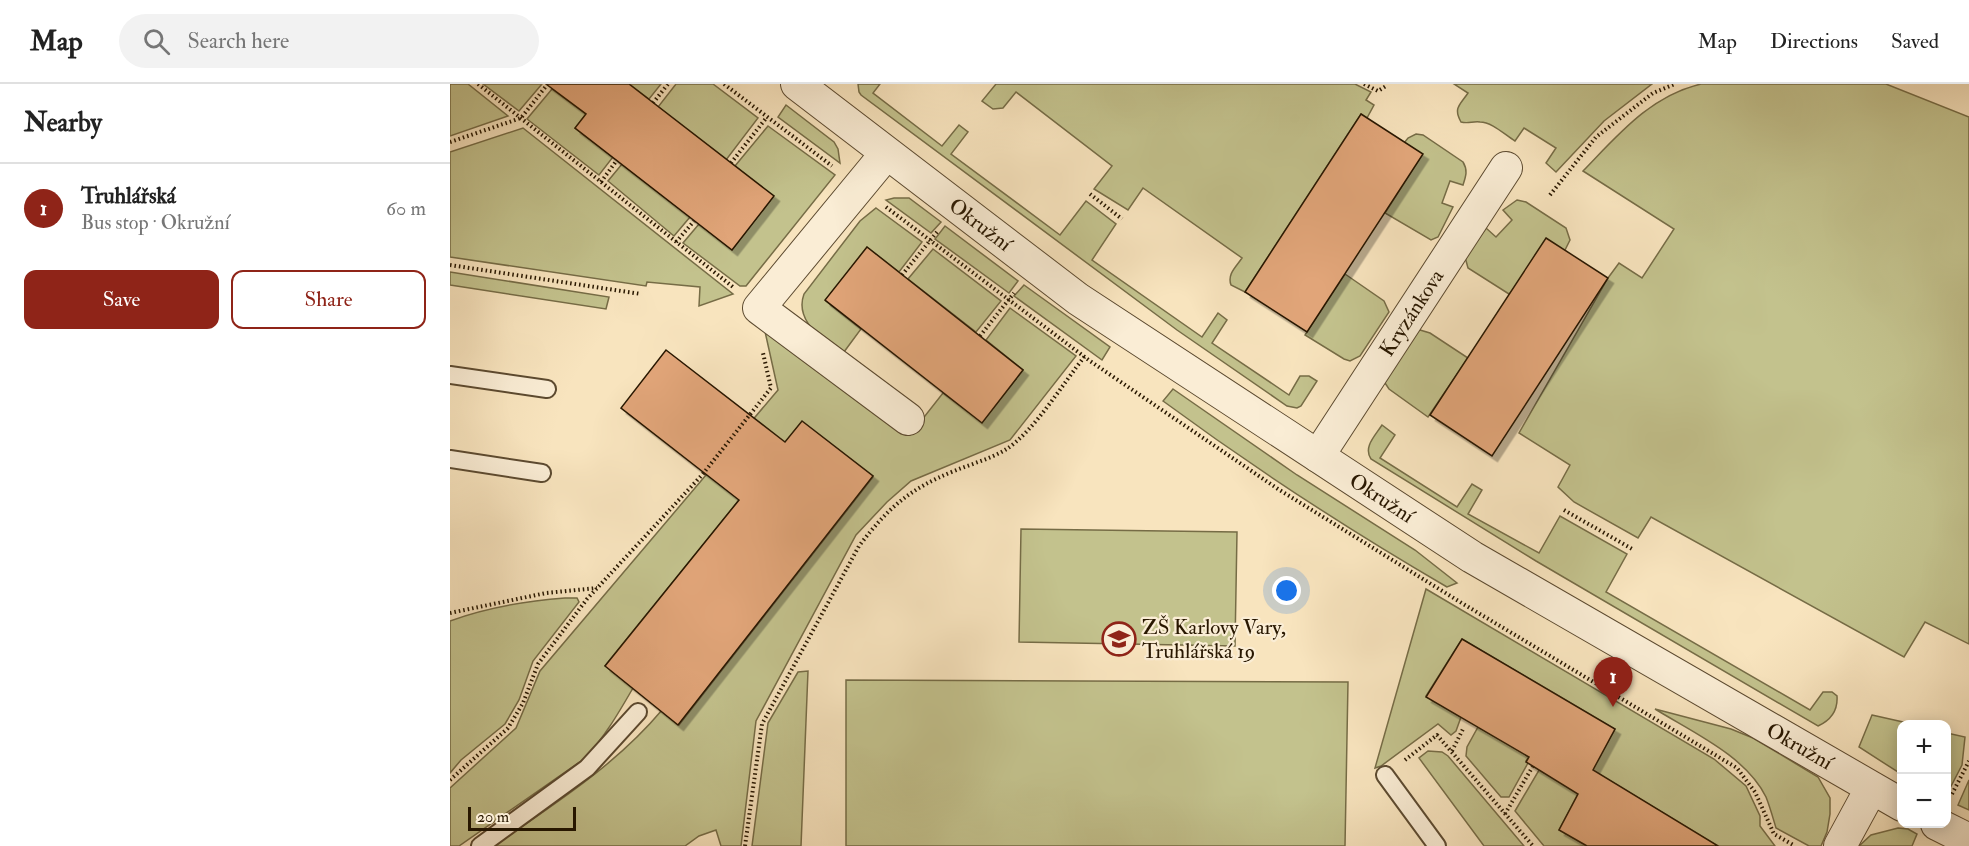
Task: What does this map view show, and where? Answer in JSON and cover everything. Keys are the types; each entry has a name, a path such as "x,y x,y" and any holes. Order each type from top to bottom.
{"street":[{"name":"Okružní","path":"807,87 886,154 1078,299 1472,557 1897,802"},
{"path":"886,154 759,308 908,419"},
{"name":"Kryzánkova","path":"1318,456 1506,168"},
{"path":"1840,846 1871,789"},
{"path":"1951,823 1969,840"}],"lane":[{"path":"450,375 547,390"},
{"path":"450,459 542,473"},
{"path":"480,846 587,768 638,712"},
{"path":"1385,775 1437,846"}],"path":[{"path":"450,780 508,728 523,703 538,664 597,588 702,475 771,388 756,327 759,308 478,84"},
{"path":"653,103 668,84"},
{"path":"724,84 1085,356 1278,489 1460,602 1737,768 1755,792 1774,834 1795,846"},
{"path":"1364,84 1378,91 1386,86"},
{"path":"1550,195 1596,137 1653,93 1675,84"},
{"path":"450,142 521,118 547,85"},
{"path":"731,163 767,117"},
{"path":"601,182 616,160"},
{"path":"1090,194 1122,219"},
{"path":"676,242 694,221"},
{"path":"902,275 943,224"},
{"path":"450,265 641,294"},
{"path":"980,336 1016,291"},
{"path":"745,846 762,724 859,546 874,527 907,494 927,483 1005,450 1022,436 1085,356"},
{"path":"1564,510 1634,550"},
{"path":"450,613 546,593 597,588"},
{"path":"1452,751 1464,727"},
{"path":"1385,775 1437,735 1533,846"},
{"path":"1951,796 1969,761"},
{"path":"1505,813 1533,766"}],"shaded area":[{"path":"450,84 468,84 508,116 450,136"},
{"path":"483,84 542,84 519,111"},
{"path":"629,84 661,84 649,99"},
{"path":"676,84 713,84 758,118 726,160 658,107"},
{"path":"858,84 880,84 873,93 942,146 959,125 968,132 951,154 1060,235 1086,201 1116,224 1092,260 1202,337 1218,313 1227,320 1212,343 1289,395 1300,376 1309,376 1317,381 1301,406 1297,408 1287,406 1177,330 861,95"},
{"path":"996,84 1355,84 1371,92 1366,100 1374,105 1367,118 1361,114 1245,292 1231,285 1230,281 1233,271 1242,258 1143,188 1128,210 1094,189 1112,166 1016,92 1003,108 993,109 982,101"},
{"path":"1454,84 1652,84 1604,121 1556,172 1546,163 1556,148 1524,128 1515,141 1489,124 1461,122 1458,110 1468,93"},
{"path":"1701,84 1886,84 1969,117 1969,644 1925,622 1904,657 1651,517 1638,538 1574,502 1558,487 1570,465 1519,433 1608,278 1619,263 1642,278 1674,229 1583,171 1622,131 1650,107 1683,90"},
{"path":"552,89 586,114 575,128 613,157 599,175 527,119"},
{"path":"786,105 834,142 838,149 840,163 778,117"},
{"path":"768,126 835,175 746,286 740,286 683,243 699,224 732,250 773,197 735,166"},
{"path":"523,128 733,294 699,306 700,287 647,282 646,286 450,257 450,152"},
{"path":"1416,134 1423,135 1463,162 1466,170 1463,185 1450,181 1442,203 1453,207 1438,237 1431,240 1385,213 1422,155 1404,143"},
{"path":"622,164 690,217 674,236 608,181"},
{"path":"909,198 941,222 931,233 886,200"},
{"path":"1517,200 1526,202 1566,228 1570,240 1565,250 1509,294 1468,268 1465,257 1486,228 1496,237 1512,220 1503,210"},
{"path":"876,208 922,242 899,272 867,247 826,301 861,329 841,356 812,329 807,321 802,304 804,294 860,221"},
{"path":"945,226 1018,281 1009,293 935,239"},
{"path":"933,249 1001,301 976,332 908,279"},
{"path":"450,272 609,297 606,309 450,285"},
{"path":"1345,274 1384,301 1389,312 1360,356 1350,361 1305,335"},
{"path":"1024,285 1110,347 1102,360 1014,296"},
{"path":"1010,308 1076,356 1010,440 911,481 887,502 856,535 756,721 741,846 721,846 716,830 699,836 685,846 494,846 604,767 662,710 679,725 873,477 802,422 605,666 633,688 591,751 584,759 459,846 450,846 450,788 516,728 540,671 778,390 764,327 910,435 943,393 982,422 1023,370 986,340"},
{"path":"1420,330 1430,333 1468,358 1428,417 1389,389 1385,383 1385,377 1415,332"},
{"path":"1173,389 1297,475 1415,550 1457,583 1447,587 1338,521 1267,474 1163,401"},
{"path":"1382,425 1395,435 1380,458 1457,507 1472,484 1482,490 1468,514 1539,553 1560,516 1627,554 1606,592 1810,710 1823,692 1832,692 1837,696 1833,714 1818,726 1536,561 1371,459 1369,446"},
{"path":"1021,529 1237,532 1235,646 1019,642"},
{"path":"1426,589 1714,759 1746,786 1760,816 1760,826 1775,846 1718,846 1592,770 1615,729 1462,639 1426,696 1461,717 1456,731 1451,735 1438,724 1375,768"},
{"path":"577,598 579,602 533,661 519,700 505,724 461,760 450,773 450,621 507,605"},
{"path":"808,671 801,846 752,846 768,723 798,672"},
{"path":"846,680 1348,682 1345,846 846,846"},
{"path":"1655,709 1731,729 1753,738 1818,777 1830,798 1827,832 1821,846 1809,846 1776,828 1766,797 1757,782 1745,769 1717,746"},
{"path":"1872,715 1897,721 1897,771 1859,747"},
{"path":"1478,727 1529,757 1509,797 1501,797 1466,756 1467,747"},
{"path":"1951,734 1965,737 1962,765 1951,786"},
{"path":"1428,751 1442,752 1448,756 1524,846 1484,846 1419,758"},
{"path":"1542,765 1581,788 1559,830 1587,846 1544,846 1515,811"},
{"path":"1969,780 1969,810 1958,805"},
{"path":"1898,828 1908,829 1917,834 1912,846 1859,846 1871,835"}],"building":[{"path":"546,84 629,84 774,196 732,250 575,128 586,114"},
{"path":"1361,114 1423,154 1307,332 1245,292"},
{"path":"1546,238 1608,278 1492,456 1430,415"},
{"path":"867,247 1023,370 982,423 825,300"},
{"path":"666,350 785,442 802,421 873,476 678,725 605,666 739,500 621,408"},
{"path":"1462,639 1615,729 1593,770 1718,846 1587,846 1559,830 1578,794 1526,762 1529,757 1426,697"}],"place":[{"name":"ZŠ Karlovy Vary, Truhlářská 19","path":"1119,639"},
{"name":"Truhlářská","path":"1613,707"}]}
